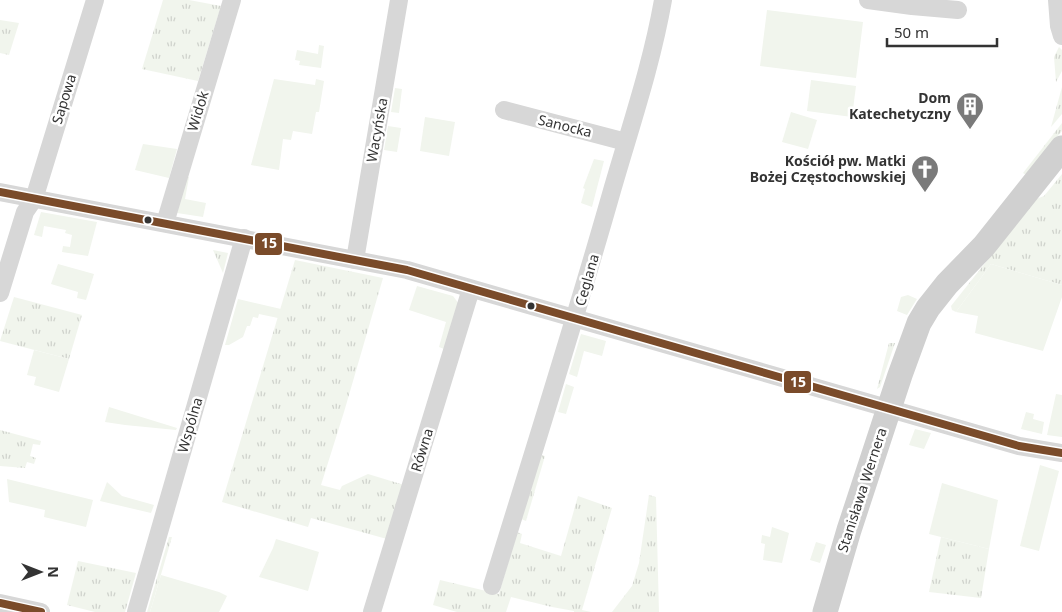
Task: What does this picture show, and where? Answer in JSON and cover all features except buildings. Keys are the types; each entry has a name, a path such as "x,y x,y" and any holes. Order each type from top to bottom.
{"street":[{"name":"Sapowa","path":"0,293 25,212 34,199 95,0"},
{"name":"Widok","path":"165,223 232,0"},
{"name":"Wacyńska","path":"355,260 399,0"},
{"name":"Ceglana","path":"492,586 575,318 660,20 663,0"},
{"path":"868,0 958,10"},
{"path":"1057,0 1059,26 1062,36"},
{"name":"Sanocka","path":"504,110 626,142"},
{"name":"Stanisława Wernera","path":"825,612 849,530 895,410 921,356 932,327 984,246 1062,148"},
{"path":"0,192 407,270 1019,446 1062,453"},
{"name":"Wspólna","path":"136,612 244,238"},
{"name":"Równa","path":"372,612 471,289"},
{"name":"Stanisława Wernera","path":"835,612 895,410"},
{"path":"0,603 41,612"}],"green space":[{"path":"163,0 189,0 221,6 198,81 142,69"},
{"path":"767,10 863,22 856,78 760,66"},
{"path":"0,20 19,23 9,55 0,53"},
{"path":"319,45 324,46 321,68 299,65 300,61 295,60 297,50 318,54"},
{"path":"1059,47 1062,50 1062,71 1056,82 1054,57"},
{"path":"274,79 315,85 316,79 324,81 319,112 316,112 312,134 293,131 291,140 283,139 279,170 251,165"},
{"path":"811,80 856,86 852,117 807,111"},
{"path":"1062,87 1062,114 1051,127"},
{"path":"395,88 402,89 399,113 391,112"},
{"path":"791,112 817,120 808,149 782,142"},
{"path":"425,117 455,122 449,156 420,151"},
{"path":"1062,123 1062,131 1026,175 1023,173"},
{"path":"388,126 401,128 397,152 384,150"},
{"path":"143,144 177,149 169,178 135,170"},
{"path":"594,159 604,161 592,207 581,203 585,189 583,188"},
{"path":"1062,174 1062,285 991,264 956,312 952,310 951,306 1036,199 1044,196"},
{"path":"186,176 189,177 185,199 206,203 203,217 177,213"},
{"path":"41,212 97,222 88,256 62,252 63,246 70,247 72,235 65,233 66,230 44,226 42,237 34,235"},
{"path":"213,250 228,253 223,273"},
{"path":"295,260 383,278 321,485 340,490 342,486 368,474 404,485 387,539 311,518 308,527 222,502"},
{"path":"58,264 94,274 86,300 77,298 78,292 51,284"},
{"path":"991,264 1062,285 1062,297 1043,351 975,333 978,316 956,312"},
{"path":"417,286 453,296 459,304 444,349 439,347 446,322 409,310"},
{"path":"908,295 917,299 907,315 897,311 901,297"},
{"path":"14,297 82,315 69,359 0,341"},
{"path":"238,299 281,309 278,318 259,314 258,318 253,317 243,337 229,345 225,345"},
{"path":"581,334 606,341 602,356 584,351 577,377 569,374"},
{"path":"889,343 895,343 880,387 877,389"},
{"path":"34,350 69,359 59,392 34,385 36,377 27,375"},
{"path":"566,384 574,387 566,414 558,412"},
{"path":"1056,394 1062,395 1062,437 1047,435"},
{"path":"109,407 177,428 176,430 105,422"},
{"path":"1026,412 1034,414 1033,419 1044,422 1042,434 1021,429"},
{"path":"915,429 931,433 924,449 909,445"},
{"path":"0,430 41,441 40,445 33,444 30,456 36,458 34,464 27,462 25,468 0,466"},
{"path":"540,455 545,456 526,521 521,519"},
{"path":"1040,465 1059,471 1039,551 1020,546"},
{"path":"7,479 93,500 86,527 44,517 45,510 9,502"},
{"path":"107,482 122,496 154,505 151,513 100,501"},
{"path":"942,483 998,500 989,549 929,534"},
{"path":"649,495 656,497 659,612 612,612 632,586 639,563"},
{"path":"578,496 612,508 582,610 591,612 574,612 511,597 506,612 457,612 433,605 440,580 499,594 517,532 522,534 520,543 561,556"},
{"path":"772,527 789,533 782,563 763,560 765,544 761,543 762,535 770,537"},
{"path":"169,537 172,537 150,612 147,612"},
{"path":"941,537 989,549 981,598 929,592"},
{"path":"276,539 319,552 308,591 259,577"},
{"path":"816,542 826,545 820,563 810,560"},
{"path":"78,561 136,573 125,612 95,612 67,605"},
{"path":"161,575 227,596 219,612 150,612"}],"transit line":[{"name":"15","path":"0,192 407,270 1019,446 1062,453"},
{"name":"15","path":"0,603 41,612"}],"place":[{"name":"Dom Katechetyczny","path":"970,130"},
{"name":"Kościół pw. Matki Bożej Częstochowskiej","path":"925,193"}]}
